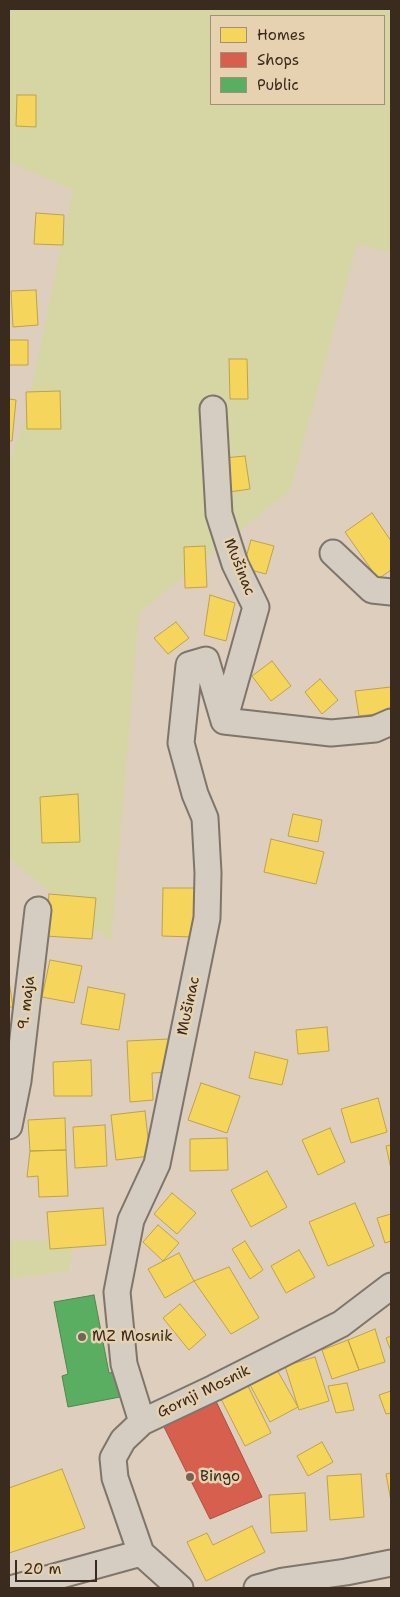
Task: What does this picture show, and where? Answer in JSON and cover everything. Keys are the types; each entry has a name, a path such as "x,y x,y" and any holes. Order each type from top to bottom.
{"street":[{"name":"Mušinac","path":"213,409 219,514 235,564 256,607 224,721"},
{"path":"333,553 372,590 391,592"},
{"name":"Mušinac","path":"142,1422 124,1364 117,1292 131,1220 157,1164 207,918 206,818 196,794 181,742 189,665 206,660 224,721"},
{"path":"224,721 332,733 375,729 391,722"},
{"name":"9. maja","path":"9,1126 18,1081 38,910"},
{"name":"Gornji Mosnik","path":"141,1553 115,1478 113,1458 123,1440 142,1422 341,1324 391,1286"},
{"path":"14,1588 141,1553 180,1588"},
{"path":"258,1588 391,1563"}],"green space":[{"path":"9,9 391,9 391,253 357,244 290,490 139,613 111,942 9,858 9,463 26,416 73,190 9,162"},
{"path":"74,1240 69,1271 9,1279 9,1241"}],"building: Homes":[{"path":"17,95 36,95 36,127 16,126"},
{"path":"36,213 64,215 63,245 34,244"},
{"path":"36,290 38,325 13,327 11,291"},
{"path":"9,340 28,340 28,365 9,365"},
{"path":"229,359 247,359 248,399 230,399"},
{"path":"60,391 61,429 27,429 26,392"},
{"path":"9,399 16,400 12,441 9,441"},
{"path":"245,456 250,489 229,492 225,458"},
{"path":"372,513 391,541 391,570 378,579 345,532"},
{"path":"251,540 274,546 266,574 243,568"},
{"path":"205,546 207,587 185,588 184,547"},
{"path":"210,595 235,603 226,641 204,635"},
{"path":"176,622 189,638 168,654 154,638"},
{"path":"272,661 291,686 271,701 252,676"},
{"path":"320,679 338,700 322,714 305,692"},
{"path":"391,687 391,712 359,716 355,691"},
{"path":"78,794 80,842 42,843 40,797"},
{"path":"293,814 322,820 318,842 288,836"},
{"path":"271,839 324,852 316,884 264,872"},
{"path":"163,888 195,888 194,937 162,936"},
{"path":"49,894 96,898 92,939 46,936"},
{"path":"50,960 82,966 74,1003 42,997"},
{"path":"9,981 13,1007 9,1007"},
{"path":"88,987 125,994 119,1030 81,1024"},
{"path":"327,1027 329,1051 298,1054 296,1030"},
{"path":"169,1039 171,1072 152,1073 153,1100 130,1102 127,1041"},
{"path":"255,1052 288,1060 282,1085 249,1078"},
{"path":"91,1060 92,1096 54,1096 53,1062"},
{"path":"201,1083 240,1096 227,1133 188,1120"},
{"path":"378,1098 387,1132 351,1143 341,1109"},
{"path":"145,1111 150,1156 116,1160 111,1115"},
{"path":"65,1118 66,1150 30,1151 28,1120"},
{"path":"105,1125 107,1166 75,1168 73,1127"},
{"path":"330,1128 345,1162 318,1175 302,1140"},
{"path":"227,1138 228,1170 190,1171 190,1139"},
{"path":"391,1145 391,1169 386,1146"},
{"path":"66,1150 68,1196 39,1197 38,1176 27,1177 30,1151"},
{"path":"267,1171 287,1207 251,1227 231,1190"},
{"path":"172,1193 196,1213 177,1234 154,1214"},
{"path":"355,1203 374,1246 328,1266 309,1222"},
{"path":"103,1208 106,1245 50,1249 47,1212"},
{"path":"391,1214 391,1241 385,1243 377,1218"},
{"path":"158,1225 179,1243 163,1261 143,1242"},
{"path":"245,1241 263,1270 250,1279 232,1249"},
{"path":"299,1250 315,1277 286,1293 271,1266"},
{"path":"179,1253 194,1281 165,1298 148,1269"},
{"path":"229,1267 259,1318 231,1334 194,1281"},
{"path":"180,1304 206,1335 189,1350 163,1318"},
{"path":"375,1329 385,1362 359,1370 348,1340"},
{"path":"391,1336 391,1351 386,1338"},
{"path":"348,1340 359,1370 332,1379 322,1350"},
{"path":"315,1357 329,1401 299,1410 285,1366"},
{"path":"276,1368 298,1407 270,1422 249,1383"},
{"path":"246,1382 271,1433 245,1446 219,1395"},
{"path":"347,1383 354,1410 336,1413 328,1386"},
{"path":"391,1391 391,1413 386,1414 379,1395"},
{"path":"322,1442 333,1462 308,1476 297,1456"},
{"path":"62,1469 85,1528 9,1553 9,1488"},
{"path":"391,1473 391,1501 386,1474"},
{"path":"361,1474 364,1517 330,1520 327,1476"},
{"path":"305,1493 307,1531 271,1533 269,1495"},
{"path":"252,1526 265,1552 206,1581 187,1542 207,1533 213,1545"}],"building: Shops":[{"path":"213,1395 262,1497 210,1519 160,1419"}],"building: Public":[{"name":"MZ Mosnik","path":"94,1295 109,1373 115,1372 120,1397 68,1407 62,1376 68,1374 54,1302"}],"place":[{"name":"MZ Mosnik","path":"82,1337"},
{"name":"Bingo","path":"190,1477"}]}
